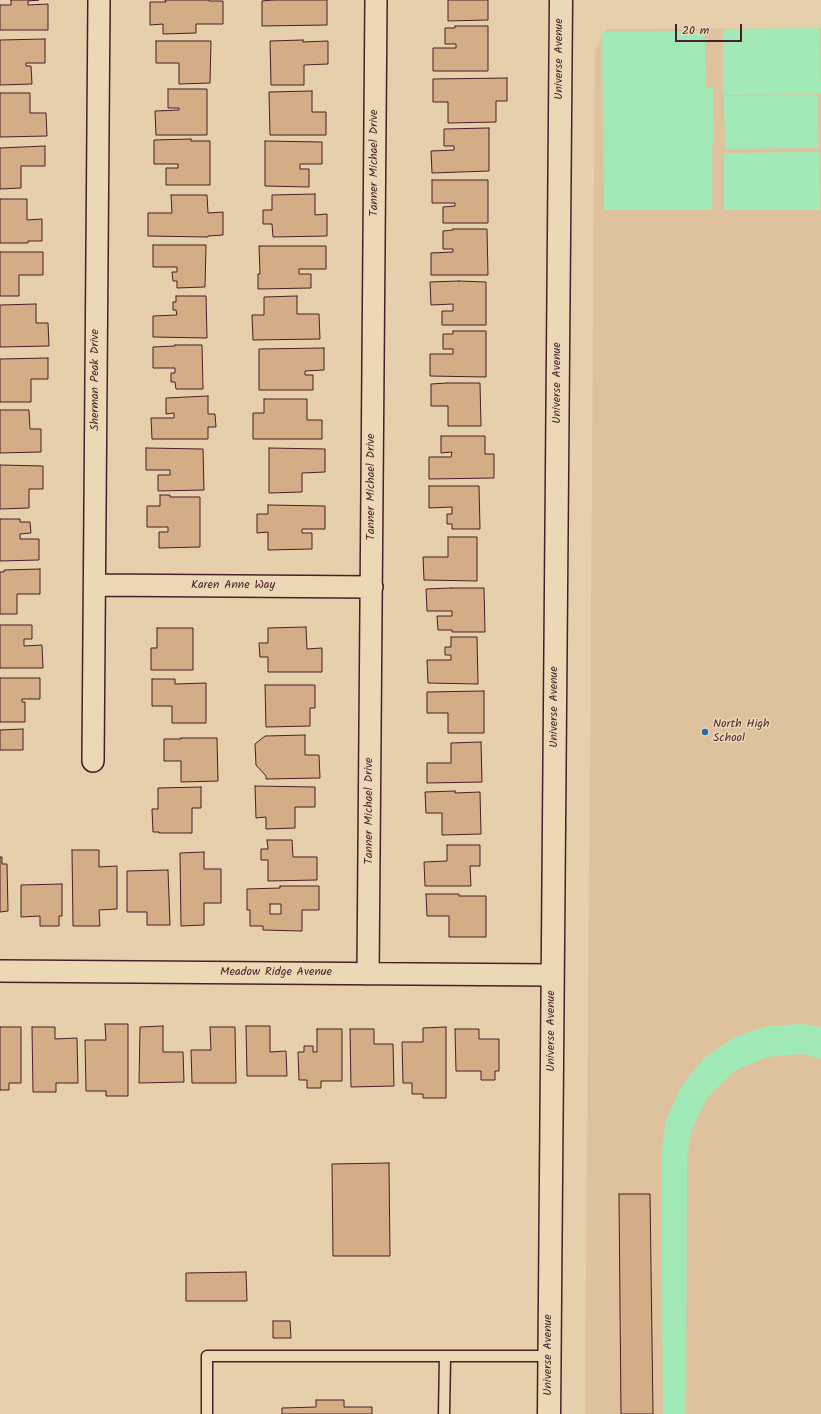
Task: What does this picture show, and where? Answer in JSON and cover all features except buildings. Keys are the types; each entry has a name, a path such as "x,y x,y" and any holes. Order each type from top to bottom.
{"street":[{"name":"Sherman Peak Drive","path":"93,761 100,0"},
{"name":"Tanner Michael Drive","path":"368,974 376,0"},
{"name":"Universe Avenue","path":"549,1414 561,0"},
{"name":"Karen Anne Way","path":"95,585 372,587"},
{"name":"Meadow Ridge Avenue","path":"0,971 552,975"}],"lane":[{"path":"207,1414 207,1356 550,1356"},
{"path":"444,1414 445,1356"}],"shaded area":[{"name":"North High School","path":"821,28 821,1414 585,1414 595,50 606,29"}],"green space":[{"path":"820,28 821,94 723,95 723,29"},
{"path":"705,31 706,88 713,88 714,144 712,145 712,210 604,210 602,32"},
{"path":"817,95 818,148 725,149 724,96"},
{"path":"819,152 820,210 724,210 724,153"},
{"path":"802,1024 821,1027 821,1059 803,1054 766,1057 733,1072 707,1098 691,1131 687,1159 686,1414 663,1414 661,1157 666,1120 682,1085 704,1058 735,1037 767,1026"}],"place":[{"name":"North High School","path":"705,732"}]}
